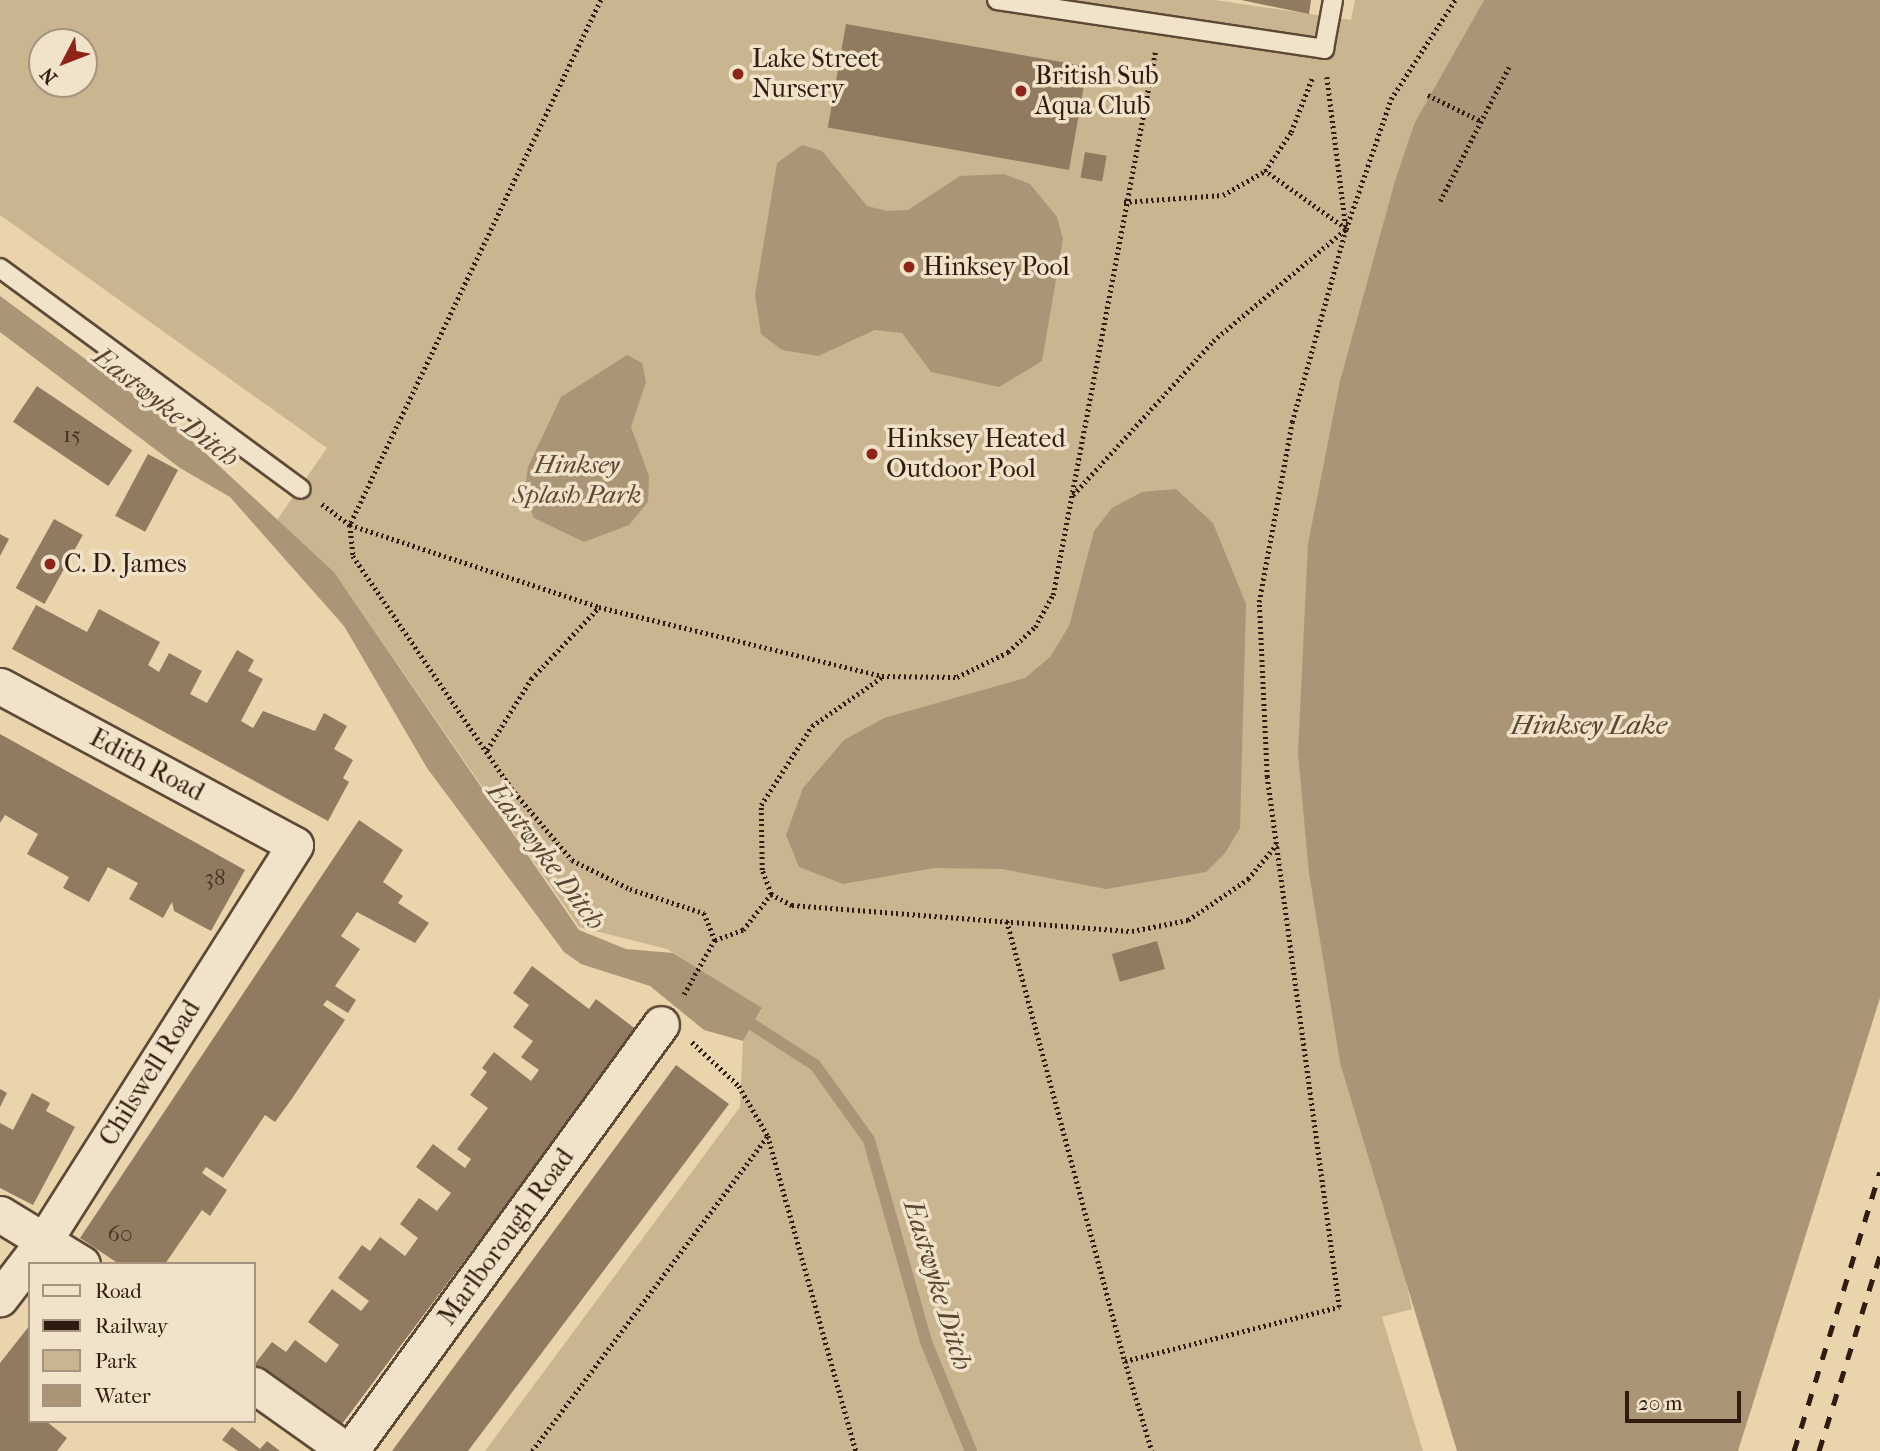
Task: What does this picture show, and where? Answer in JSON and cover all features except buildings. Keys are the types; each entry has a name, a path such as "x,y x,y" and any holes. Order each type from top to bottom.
{"street":[{"name":"Edith Road","path":"0,686 295,845"},
{"name":"Chilswell Road","path":"0,1298 46,1238 295,845"},
{"name":"Marlborough Road","path":"348,1451 673,1029"},
{"path":"0,1214 46,1238 79,1262"},
{"path":"256,1386 348,1451"}],"lane":[{"path":"997,0 1324,49 1333,0"},
{"path":"0,268 301,489"}],"path":[{"path":"601,0 350,525 353,556 487,751 572,860 630,889 704,913 715,940 703,969"},
{"path":"1125,1361 1339,1307 1267,777 1259,602 1292,422 1346,229 1391,99 1455,0"},
{"path":"350,525 599,607 882,676 957,677 1008,652 1035,627 1053,595 1124,202 1161,24"},
{"path":"1124,202 1223,195 1265,171 1292,132 1324,49"},
{"path":"1324,49 1346,229"},
{"path":"1440,201 1509,66"},
{"path":"1428,95 1480,121"},
{"path":"1265,171 1346,229"},
{"path":"1071,496 1213,341 1346,229"},
{"path":"487,751 531,679 599,607"},
{"path":"882,676 812,726 761,805 762,870 771,894 792,905 1132,931 1188,920 1248,879 1277,844"},
{"path":"715,940 743,930 771,894"},
{"path":"1007,921 1125,1361 1152,1451"},
{"path":"673,1029 738,1086 768,1136 856,1451"},
{"path":"532,1451 768,1136"}],"green space":[{"name":"Hinksey Splash Park","path":"0,0 1215,0 1351,20 1355,0 1484,0 1415,122 1309,874 1340,1063 1393,1221 1412,1309 1382,1317 1423,1451 485,1451 740,1107 743,1041 762,1009 667,949 579,927 334,572 277,520 327,448 0,215"}],"water":[{"name":"Hinksey Lake","path":"1484,0 1880,0 1880,998 1738,1451 1457,1451 1340,1063 1309,874 1298,753 1308,544 1340,381 1395,181 1415,122"},
{"name":"Hinksey Pool","path":"802,145 822,151 867,206 887,211 908,210 960,176 1004,174 1030,184 1057,217 1063,239 1042,361 999,387 931,372 902,333 875,330 818,356 782,350 761,334 755,295 777,163"},
{"path":"0,296 176,426 334,572 579,930 626,949 673,953 762,1008 743,1041 704,1030 650,986 581,964 564,952 427,768 344,626 230,497 180,468 0,332"},
{"path":"627,355 642,363 646,382 631,427 649,476 648,502 629,525 584,542 534,518 524,494 528,467 561,397"},
{"path":"1176,489 1213,523 1246,604 1240,828 1225,853 1206,872 1106,889 1002,869 934,868 843,884 799,867 786,835 803,788 844,740 884,718 1025,678 1050,657 1069,626 1094,531 1112,508 1142,492"}],"waterway":[{"name":"Eastwyke Ditch","path":"739,1016 815,1065 869,1140 926,1342 971,1451"}],"railway":[{"path":"1794,1451 1880,1172"},
{"path":"1819,1451 1880,1255"}],"place":[{"name":"Lake Street Nursery","path":"738,74"},
{"name":"British Sub Aqua Club","path":"1021,91"},
{"name":"Hinksey Pool","path":"909,267"},
{"name":"Hinksey Heated Outdoor Pool","path":"872,454"},
{"name":"C. D. James","path":"50,564"}]}
